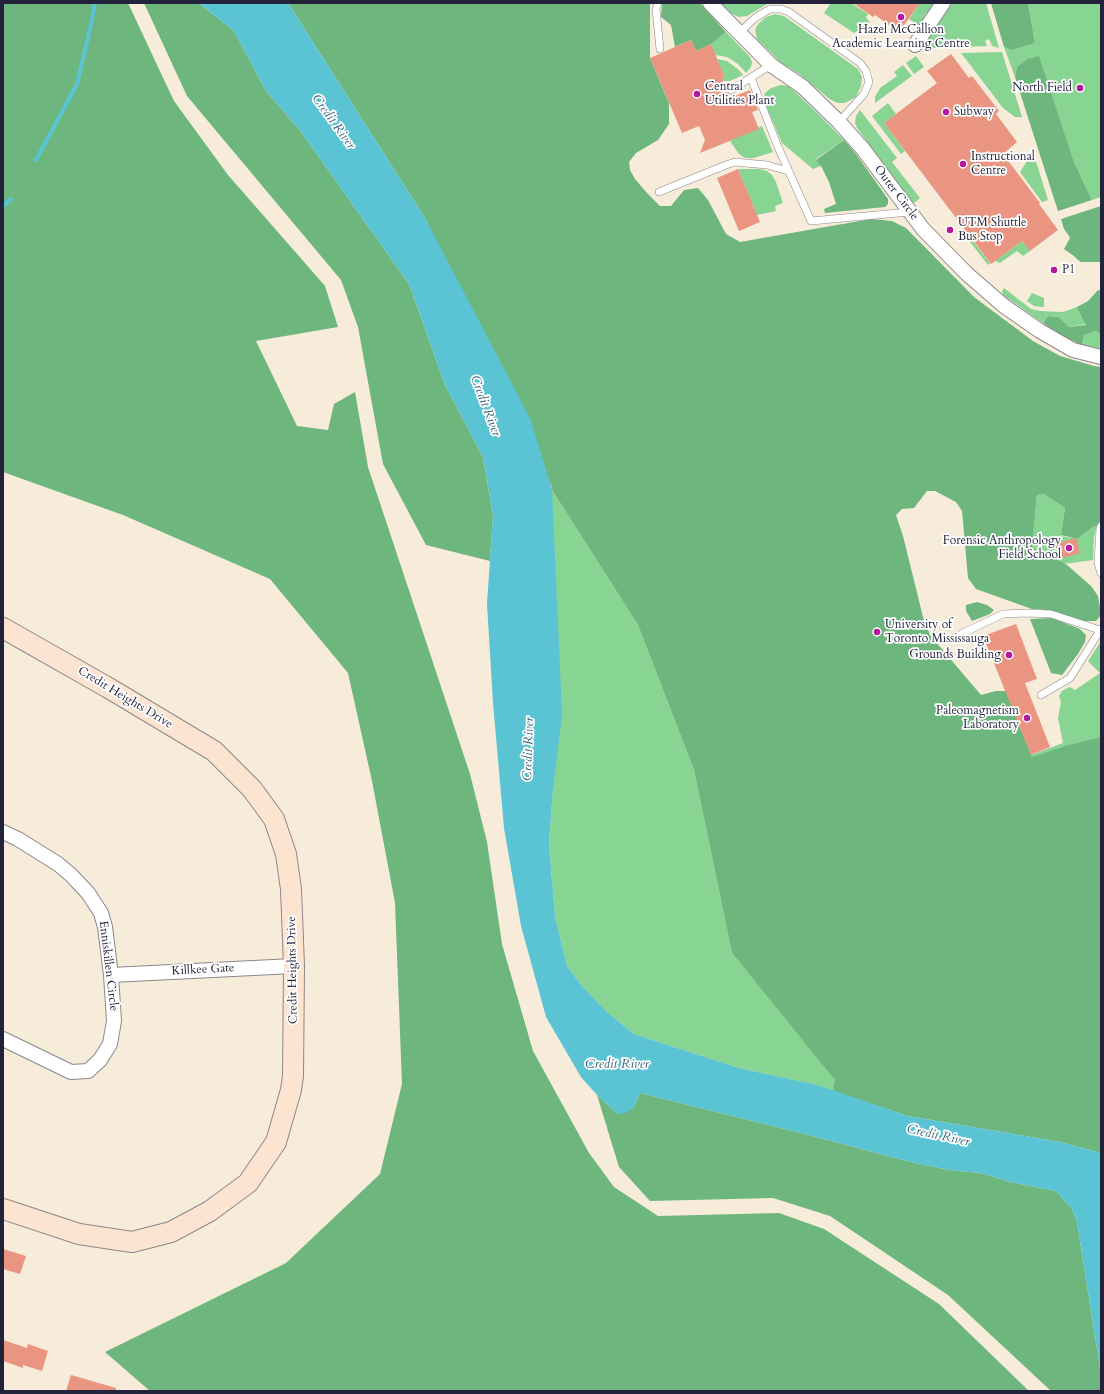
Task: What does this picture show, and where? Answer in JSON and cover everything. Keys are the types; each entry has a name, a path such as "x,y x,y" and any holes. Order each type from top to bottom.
{"street":[{"name":"Outer Circle","path":"710,3 771,65 803,87 839,122 863,149 909,212 936,243 966,273 1004,306 1040,332 1073,350 1101,358"},
{"path":"915,45 943,3"},
{"name":"Credit Heights Drive","path":"3,628 107,687 214,751 252,789 274,819 286,854 291,889 294,966 293,1076 291,1090 276,1142 248,1183 210,1212 170,1232 132,1242 79,1234 3,1209"},
{"name":"Enniskillen Circle","path":"3,832 25,843 58,864 88,893 101,913 105,927 112,975 114,1021 110,1044 100,1060 88,1071 71,1072 3,1039"},
{"name":"Killkee Gate","path":"112,975 294,966"}],"lane":[{"path":"658,3 656,9 660,49"},
{"path":"738,33 763,12 781,9 789,12 860,63 866,71 868,82 864,94 839,122"},
{"path":"731,90 771,65"},
{"path":"751,78 778,147 811,221 909,212"},
{"path":"658,192 726,164 735,162 767,165 788,170"},
{"path":"1101,526 1098,563 1101,572"},
{"path":"960,634 1003,614 1027,613 1051,614 1101,629 1070,678 1041,696"}],"green space":[{"path":"3,3 128,3 174,101 228,175 325,286 338,327 256,341 297,426 328,430 334,404 355,392 368,467 470,774 487,842 502,944 533,1051 589,1153 614,1187 658,1216 779,1213 824,1229 939,1304 1029,1391 150,1391 105,1352 286,1263 380,1174 402,1084 395,903 372,781 348,673 270,579 123,515 3,472"},
{"path":"144,3 199,3 234,31 266,91 299,129 409,284 445,385 483,457 493,515 490,561 426,545 383,464 358,327 341,280 187,96"},
{"name":"University of Toronto Mississauga","path":"288,3 650,3 650,58 669,103 669,124 658,140 636,153 629,162 630,170 635,179 660,206 671,206 684,190 698,188 708,200 726,234 740,242 871,219 892,221 906,228 974,297 1033,341 1060,356 1101,367 1101,535 1097,526 1093,527 1077,539 1061,535 1065,508 1044,494 1037,495 1032,547 1067,565 1091,586 1098,596 1101,612 1101,615 1096,621 1084,621 1063,614 1032,609 976,589 968,578 962,511 956,502 935,491 927,491 914,508 902,509 896,515 903,536 923,617 930,635 981,695 996,691 1005,691 1014,687 1012,707 1032,757 1068,745 1101,737 1101,1153 1060,1142 908,1116 833,1091 835,1080 732,953 694,770 638,625 552,490 551,485 425,218"},
{"path":"662,3 700,3 726,32 711,44 696,51 691,40 675,47 671,25 661,17"},
{"path":"721,3 769,3 747,16 739,17 732,14"},
{"path":"831,3 851,3 868,14 866,17 870,23 854,33 824,13"},
{"path":"920,3 936,3 929,15 926,13 924,17 926,19 920,27 909,19"},
{"path":"952,3 986,3 999,48 992,46 989,39 985,41 987,46 931,48 925,40"},
{"path":"991,3 1028,3 1035,43 1012,50 1004,47"},
{"name":"North Field","path":"1028,3 1101,3 1101,197 1092,200 1074,162 1039,57 1017,67 1015,77 1004,47 1012,50 1035,43"},
{"path":"775,14 784,16 858,69 862,77 861,86 856,97 845,103 838,103 831,100 798,73 781,63 757,39 755,30 758,24 766,17"},
{"path":"726,32 750,57 752,62 751,67 746,73 738,64 727,57 715,55 711,44"},
{"path":"1002,52 1022,117 1015,117 1003,108 961,53"},
{"path":"916,56 924,67 914,74 906,63"},
{"path":"1039,56 1074,162 1092,200 1058,211 1015,77 1017,67 1028,59"},
{"path":"717,59 727,61 743,75 730,81 723,81 722,79 725,78"},
{"path":"903,65 912,76 875,103 875,97 880,88 897,76 894,72"},
{"path":"781,85 789,86 844,140 816,159 821,166 813,169 782,143 763,99 765,93 771,88"},
{"path":"888,103 896,114 884,123 905,151 901,154 872,116"},
{"path":"860,110 897,158 892,162 920,198 914,203 857,128 855,123 856,116"},
{"path":"762,126 773,152 754,158 745,158 739,154 730,141"},
{"path":"844,140 856,154 888,199 888,204 885,207 825,213 824,209 836,204 829,182 821,166 816,160"},
{"path":"1033,152 1048,200 1042,202 1020,172"},
{"path":"738,169 759,169 767,171 772,175 783,203 775,206 776,211 757,215"},
{"path":"1101,206 1101,262 1081,262 1064,249 1070,238 1064,229 1061,219"},
{"path":"969,236 990,263 988,265 967,238"},
{"path":"1022,241 1030,251 1023,256 1017,251 1000,263 995,261"},
{"path":"1004,288 1031,309 1063,312 1077,307 1087,324 1069,327 1059,317 1048,316 1043,323 1003,295 1002,291"},
{"path":"1098,290 1101,291 1101,335 1096,331 1084,335 1082,345 1063,336 1043,323 1048,316 1059,317 1069,327 1086,325 1077,307 1088,301"},
{"path":"1032,293 1044,298 1044,307 1034,306 1027,301"},
{"path":"1096,331 1101,335 1101,350 1082,345 1084,335"},
{"path":"552,490 638,625 694,770 732,953 836,1080 833,1091 816,1085 739,1068 634,1034 607,1012 582,986 567,966 555,916 549,844 553,789"},
{"path":"1044,494 1065,508 1061,536 1077,539 1093,527 1097,526 1094,536 1093,560 1064,564 1032,547 1037,495"},
{"path":"977,602 987,605 994,610 990,614 972,621 966,611 966,605"},
{"path":"1052,618 1080,629 1086,635 1085,642 1078,654 1062,675 1051,673 1030,619"},
{"path":"1101,641 1101,737 1068,745 1032,758 1031,755 1063,743 1058,718 1061,702 1059,696 1062,691 1069,687 1075,690 1100,673 1088,661"},
{"path":"640,1093 911,1162 949,1170 981,1173 1010,1182 1056,1191 1072,1209 1077,1222 1101,1374 1101,1391 1051,1391 948,1295 830,1216 773,1198 650,1201 619,1167 597,1095 618,1114 633,1108"}],"water":[{"name":"Credit River","path":"199,3 288,3 425,218 531,420 552,490 562,715 553,789 549,844 555,916 567,966 582,986 607,1012 634,1034 739,1068 817,1085 908,1116 1060,1142 1101,1153 1101,1374 1077,1222 1072,1209 1056,1191 1010,1182 981,1173 949,1170 911,1162 640,1093 633,1108 626,1113 618,1114 597,1095 581,1077 546,1017 521,926 504,828 493,703 487,604 493,515 483,457 445,385 409,284 299,129 266,91 234,31"}],"building":[{"name":"Hazel McCallion Academic Learning Centre","path":"853,3 920,3 899,32 875,15 873,17"},
{"name":"Central Utilities Plant","path":"691,40 696,51 711,44 725,78 722,79 730,98 750,90 758,110 752,112 759,129 700,153 705,140 699,126 682,133 650,58"},
{"name":"Instructional Centre","path":"951,54 969,78 972,76 999,111 996,114 1017,142 1003,154 1040,203 1039,204 1058,230 1030,251 1022,241 991,264 884,123 937,83 927,71"},
{"path":"738,169 760,222 739,231 717,178"},
{"name":"Forensic Anthropology Field School","path":"1076,538 1080,553 1063,558 1058,543"},
{"path":"1016,624 1037,679 1025,683 1050,747 1031,755 983,636"},
{"path":"3,1249 26,1256 20,1274 3,1269"},
{"path":"3,1340 27,1348 28,1344 48,1351 42,1371 23,1365 23,1368 3,1361"},
{"path":"71,1375 116,1388 116,1391 66,1391"}],"waterway":[{"path":"36,160 77,84 95,3"},
{"path":"3,206 11,199"}],"place":[{"name":"Hazel McCallion Academic Learning Centre","path":"901,17"},
{"name":"North Field","path":"1080,88"},
{"name":"Central Utilities Plant","path":"697,94"},
{"name":"Subway","path":"946,112"},
{"name":"Instructional Centre","path":"963,164"},
{"name":"UTM Shuttle Bus Stop","path":"950,230"},
{"name":"P1","path":"1054,270"},
{"name":"Forensic Anthropology Field School","path":"1069,548"},
{"name":"University of Toronto Mississauga","path":"877,632"},
{"name":"Grounds Building","path":"1009,655"},
{"name":"Paleomagnetism Laboratory","path":"1027,718"}]}
